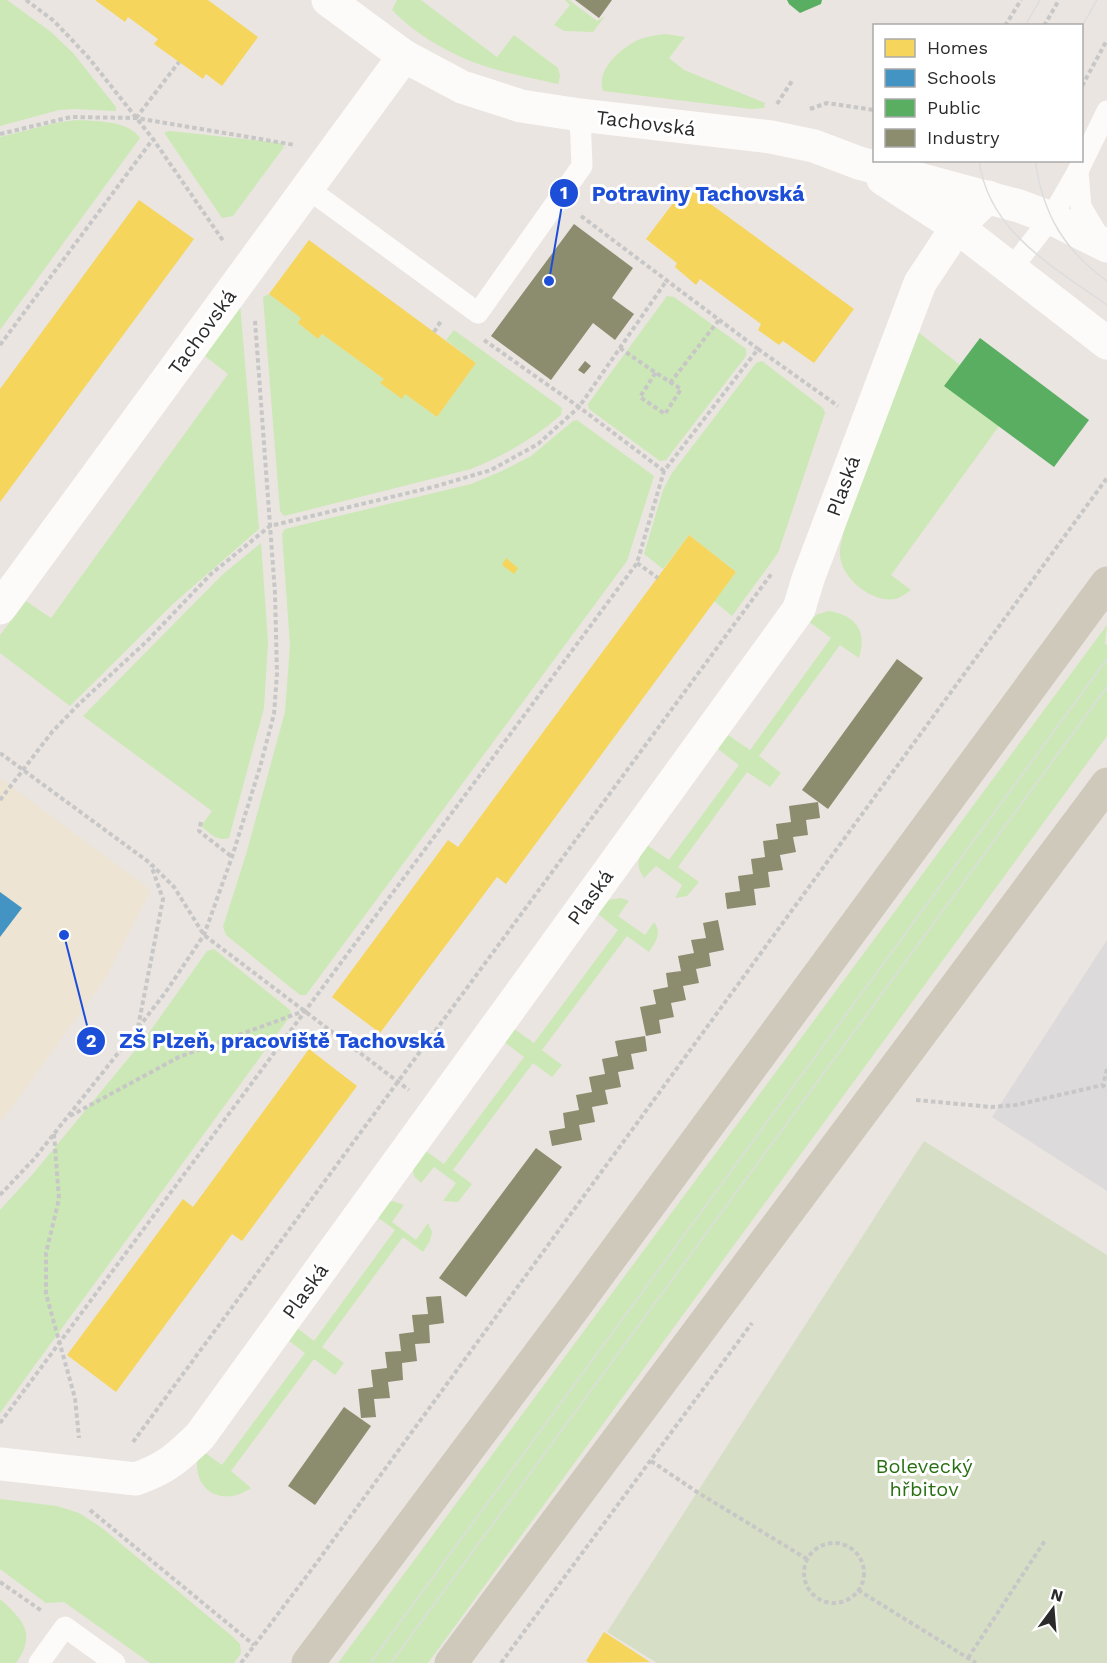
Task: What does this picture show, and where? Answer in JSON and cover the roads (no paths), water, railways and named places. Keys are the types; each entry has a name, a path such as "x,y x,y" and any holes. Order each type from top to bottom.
{"main road":[{"path":"308,1663 573,1309 1107,583"},
{"path":"451,1663 1107,784"}],"street":[{"name":"Tachovská","path":"328,0 404,56 472,90 521,106 771,137 814,146 859,163 988,197"},
{"name":"Tachovská","path":"0,608 404,56"},
{"name":"Tachovská","path":"859,163 957,227 1107,343"},
{"path":"988,197 1051,218 1105,244"},
{"name":"Plaská","path":"0,1464 136,1479 157,1472 172,1462 200,1436 799,609 865,426 920,283 957,227 988,197"}],"lane":[{"path":"1083,161 1107,111"},
{"path":"307,188 478,313 582,166 580,115"},
{"path":"1011,269 1051,218 1082,162"},
{"path":"1078,171 1081,207 1105,244"},
{"path":"39,1663 65,1627 115,1663"}],"tram line":[{"path":"1026,24 1040,0"},
{"path":"1083,24 1097,0"},
{"path":"979,162 985,185 995,208 1009,228 1046,261 1107,305"},
{"path":"1035,162 1043,197 1058,229 1078,256 1107,281"},
{"path":"370,1663 1107,659"},
{"path":"391,1663 1107,687"}],"place":[{"name":"Potraviny Tachovská","path":"549,281"},
{"name":"ZŠ Plzeň, pracoviště Tachovská","path":"64,935"}],"park label":[{"name":"Bolevecký hřbitov","path":"924,1478"}]}
